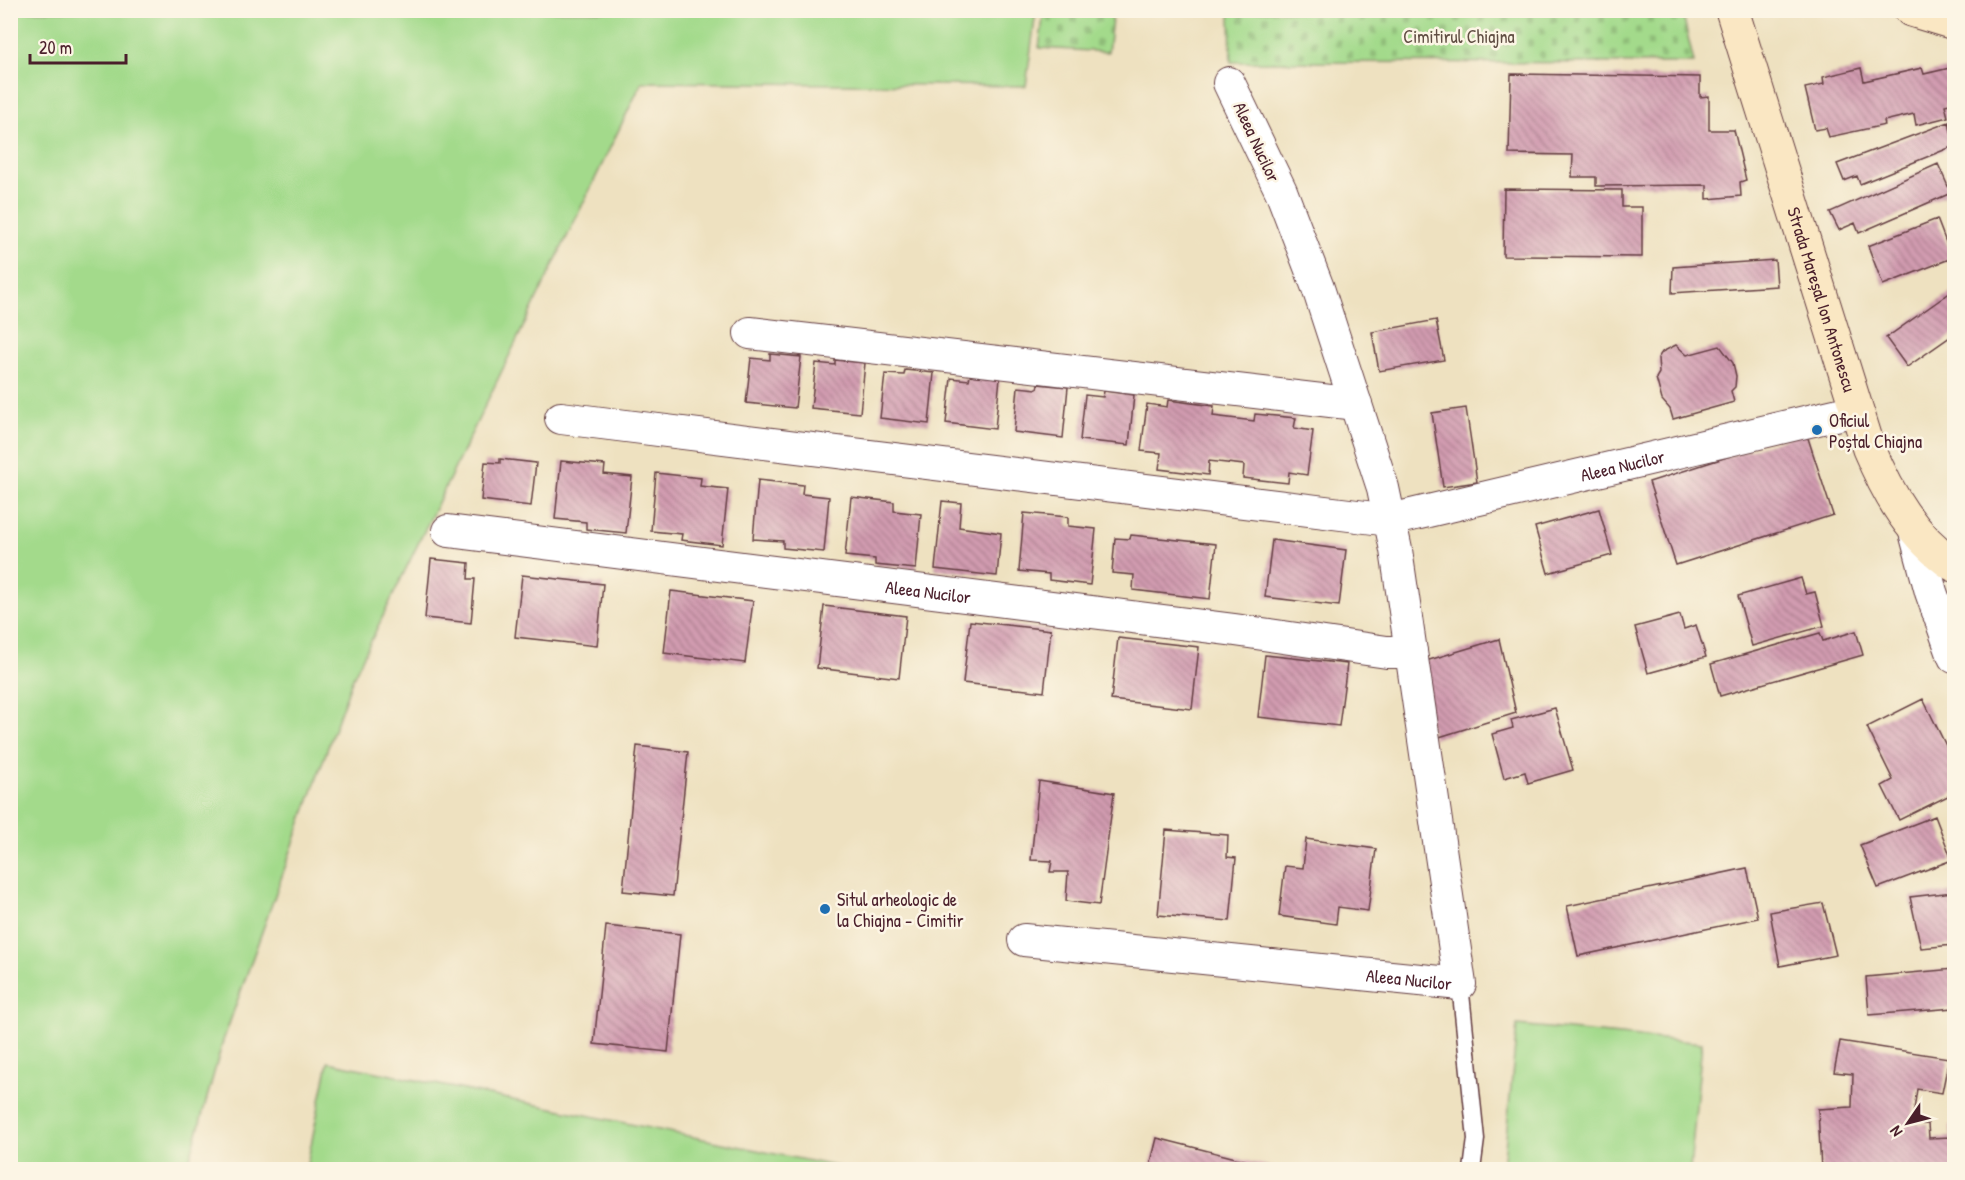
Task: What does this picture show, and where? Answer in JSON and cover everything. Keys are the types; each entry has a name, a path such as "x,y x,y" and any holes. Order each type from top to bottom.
{"main road":[{"name":"Strada Mareșal Ion Antonescu","path":"1732,10 1856,410 1881,479 1915,532 1954,565"},
{"path":"1911,10 1954,23"}],"street":[{"name":"Aleea Nucilor","path":"1024,940 1460,984 1390,520 1356,404 1318,288 1281,191 1229,83"},
{"path":"750,333 1356,404"},
{"name":"Aleea Nucilor","path":"561,418 1390,520 1856,410"},
{"name":"Aleea Nucilor","path":"448,531 1212,627 1387,652 1411,652"},
{"path":"1915,532 1931,592 1954,657"}],"lane":[{"path":"1460,984 1476,1139 1472,1170"}],"green space":[{"path":"10,11 1036,11 1026,86 642,82 352,680 223,1041 187,1169 11,1169"},
{"path":"1044,11 1113,11 1108,52 1039,48"},
{"name":"Cimitirul Chiajna","path":"1230,11 1682,11 1694,63 1231,62"},
{"path":"1517,1025 1702,1043 1690,1169 1503,1169"},
{"path":"328,1062 849,1169 306,1169"}],"building":[{"path":"1954,67 1954,103 1945,105 1948,117 1916,125 1914,114 1884,121 1885,125 1829,137 1826,128 1815,130 1805,88 1824,84 1823,77 1861,68 1864,81 1922,68 1924,74"},
{"path":"1511,74 1700,77 1700,97 1709,96 1709,130 1734,130 1746,180 1740,182 1741,196 1707,199 1707,185 1596,186 1596,177 1572,177 1573,155 1509,154"},
{"path":"1949,122 1954,146 1860,184 1857,176 1844,181 1837,164"},
{"path":"1938,164 1951,193 1859,233 1855,223 1839,230 1830,212"},
{"path":"1504,189 1622,190 1622,207 1642,207 1642,257 1503,256"},
{"path":"1937,219 1952,258 1883,285 1868,246"},
{"path":"1775,260 1777,286 1672,293 1673,267"},
{"path":"1951,292 1954,297 1954,334 1907,367 1886,338"},
{"path":"1436,320 1444,360 1379,371 1372,332"},
{"path":"1676,345 1687,355 1720,346 1733,363 1736,376 1735,387 1731,391 1734,402 1673,419 1670,409 1662,400 1656,378 1659,373 1658,358 1662,352"},
{"path":"770,354 801,357 795,408 746,403 751,358 770,360"},
{"path":"835,360 865,363 860,413 811,408 816,363 835,365"},
{"path":"905,370 934,373 929,424 880,418 885,374 904,375"},
{"path":"970,375 1000,378 995,429 946,423 951,378 969,380"},
{"path":"1038,384 1068,387 1063,438 1014,432 1018,387 1037,389"},
{"path":"1104,391 1134,395 1129,445 1080,440 1085,395 1103,397"},
{"path":"1168,400 1214,406 1213,416 1254,421 1255,414 1296,418 1294,428 1313,431 1307,475 1289,472 1288,483 1243,478 1244,465 1209,461 1208,475 1159,469 1161,453 1141,451 1147,404 1167,407"},
{"path":"1466,408 1477,482 1443,487 1432,413"},
{"path":"1806,432 1833,515 1676,565 1649,482"},
{"path":"500,459 536,463 531,506 481,500 485,462 500,463"},
{"path":"561,461 605,465 604,474 632,477 626,533 586,529 586,522 555,519"},
{"path":"656,473 701,478 700,486 728,489 722,545 681,540 682,534 651,531"},
{"path":"758,480 803,485 802,494 829,497 824,552 783,548 783,541 753,539"},
{"path":"851,497 894,502 894,511 921,514 916,569 875,565 875,559 845,556"},
{"path":"942,501 961,503 959,527 1001,533 997,576 935,569"},
{"path":"1599,509 1612,555 1548,573 1535,527"},
{"path":"1024,513 1068,517 1068,526 1096,529 1090,585 1049,580 1049,574 1019,571"},
{"path":"1131,535 1216,544 1210,599 1133,590 1134,575 1112,573 1115,538 1130,539"},
{"path":"1272,540 1346,550 1339,606 1265,597"},
{"path":"431,559 469,563 468,579 475,579 471,623 425,618"},
{"path":"522,575 603,584 597,646 515,637"},
{"path":"1801,578 1806,594 1815,592 1824,626 1752,646 1738,596"},
{"path":"671,591 753,601 745,663 664,653"},
{"path":"824,606 906,616 899,678 817,668"},
{"path":"1680,615 1684,629 1696,625 1706,657 1648,673 1635,627"},
{"path":"970,621 1051,630 1044,692 963,683"},
{"path":"1856,631 1863,655 1720,696 1711,664 1820,633 1823,641"},
{"path":"1118,638 1199,647 1192,709 1111,700"},
{"path":"1499,639 1516,713 1433,739 1419,663"},
{"path":"1265,655 1347,664 1339,726 1258,717"},
{"path":"1923,699 1954,762 1954,793 1899,820 1882,786 1893,780 1867,727"},
{"path":"1555,708 1573,770 1528,783 1525,772 1504,778 1492,734 1513,728 1511,720"},
{"path":"637,746 688,752 673,896 623,891"},
{"path":"1039,781 1114,793 1099,905 1066,901 1068,872 1050,872 1052,861 1031,860"},
{"path":"1935,816 1952,860 1878,888 1860,845"},
{"path":"1166,830 1228,835 1227,857 1236,858 1230,921 1158,915"},
{"path":"1306,839 1376,849 1368,911 1338,907 1336,924 1279,916 1285,866 1303,868"},
{"path":"1747,868 1758,918 1578,956 1567,906"},
{"path":"1953,892 1954,945 1921,948 1910,897"},
{"path":"1823,903 1836,955 1780,966 1770,912"},
{"path":"606,926 680,934 668,1052 594,1044"},
{"path":"1954,969 1954,1008 1869,1015 1866,977"},
{"path":"1840,1041 1949,1058 1942,1093 1917,1089 1912,1124 1928,1124 1929,1138 1951,1137 1950,1126 1954,1125 1954,1170 1821,1170 1818,1109 1852,1107 1853,1074 1834,1072"},
{"path":"1157,1138 1279,1169 1279,1170 1149,1170"}],"place":[{"name":"Oficiul Poștal Chiajna","path":"1817,430"},
{"name":"Situl arheologic de la Chiajna - Cimitir","path":"825,909"}]}
